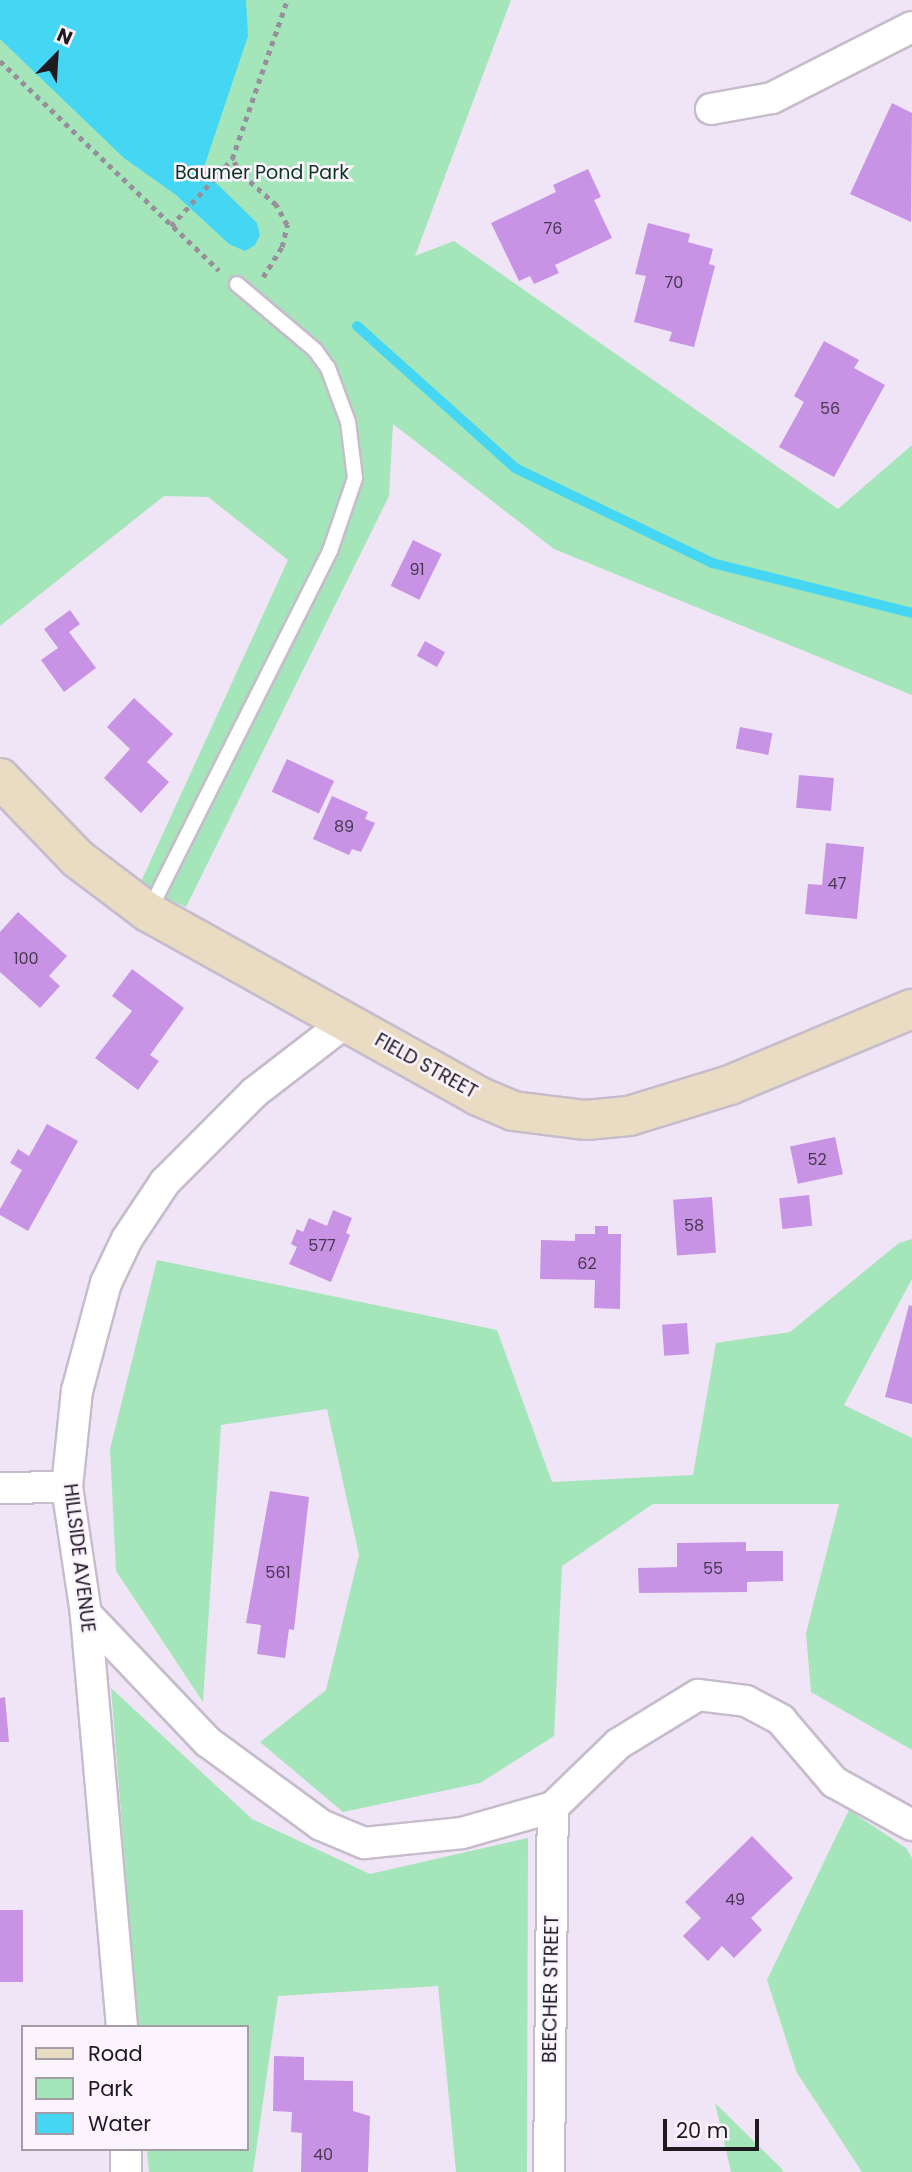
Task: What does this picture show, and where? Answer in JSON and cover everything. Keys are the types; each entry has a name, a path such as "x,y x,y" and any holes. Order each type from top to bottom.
{"street":[{"path":"710,109 772,98 912,27"},
{"name":"FIELD STREET","path":"0,778 78,859 148,912 513,1111 586,1120 629,1116 730,1085 912,1009"},
{"name":"HILLSIDE AVENUE","path":"122,2025 86,1614 67,1488 77,1391 91,1329 127,1239 165,1182 212,1130 346,1022"},
{"path":"0,1488 67,1488"},
{"path":"86,1614 208,1742 321,1825 364,1843 462,1833 553,1807 618,1744 698,1695 746,1701 781,1720 834,1782 912,1825"},
{"name":"BEECHER STREET","path":"549,2172 553,1807"},
{"path":"126,2151 126,2172"}],"lane":[{"path":"148,912 330,551 355,478 348,422 328,368 315,350 237,284"}],"path":[{"path":"171,226 232,159 288,0"},
{"path":"0,61 171,226 237,284"},
{"path":"232,159 276,205 287,225 282,247 251,295"}],"green space":[{"name":"Baumer Pond Park","path":"0,0 511,0 415,256 454,241 838,509 912,445 912,695 554,549 393,424 389,496 186,907 139,886 288,560 208,497 164,496 0,626"},
{"path":"912,1239 912,1279 844,1405 912,1438 912,1750 811,1692 806,1633 839,1504 653,1504 562,1566 554,1736 480,1783 343,1812 260,1742 326,1690 359,1555 327,1409 221,1425 203,1702 116,1571 110,1449 157,1260 497,1330 552,1482 693,1475 716,1343 790,1332 899,1243"},
{"path":"111,1688 252,1819 370,1874 528,1838 527,2172 456,2172 438,1986 278,1996 253,2172 149,2172 147,2151 248,2151 248,2025 138,2025"},
{"path":"849,1810 906,1848 912,1858 912,2172 862,2172 797,2073 767,1980"},
{"path":"715,2103 782,2169 783,2172 731,2172"}],"water":[{"path":"0,0 246,0 248,36 203,170 257,223 260,235 255,245 245,251 229,244 176,195 124,158 0,39"}],"building":[{"path":"892,103 912,113 911,222 850,194"},
{"path":"588,169 601,197 594,200 612,238 555,265 559,273 534,284 530,276 519,281 491,223 556,192 553,185"},
{"path":"648,223 690,234 688,242 713,249 709,264 715,266 694,347 669,341 672,332 634,322 646,276 635,274"},
{"path":"824,341 859,360 854,368 885,385 834,477 779,447 804,402 794,396"},
{"path":"413,540 442,554 419,600 391,586"},
{"path":"70,610 80,624 69,632 96,668 64,692 41,660 58,648 44,629"},
{"path":"425,641 445,652 437,667 417,656"},
{"path":"134,698 173,734 147,762 169,782 141,813 104,778 130,749 107,727"},
{"path":"740,727 772,733 768,755 736,749"},
{"path":"287,759 334,781 319,814 272,792"},
{"path":"799,775 834,778 831,811 796,808"},
{"path":"332,796 368,812 365,819 375,823 361,852 352,849 349,855 313,839"},
{"path":"826,843 864,847 857,919 805,914 808,884 822,885"},
{"path":"18,912 67,956 49,976 60,986 40,1008 0,972 0,932"},
{"path":"132,969 184,1008 150,1055 159,1061 138,1090 95,1058 132,1011 112,996"},
{"path":"47,1124 78,1141 28,1231 0,1215 0,1209 22,1170 10,1163 18,1149 29,1156"},
{"path":"835,1137 843,1174 798,1184 790,1147"},
{"path":"809,1195 812,1226 782,1229 779,1198"},
{"path":"712,1197 716,1253 677,1256 673,1200"},
{"path":"333,1210 352,1218 346,1233 350,1235 331,1282 289,1264 297,1247 291,1244 297,1229 303,1232 309,1218 327,1226"},
{"path":"595,1226 608,1226 608,1234 621,1234 620,1309 594,1308 595,1280 540,1279 541,1240 575,1241 575,1234 595,1234"},
{"path":"909,1305 912,1306 912,1404 885,1397"},
{"path":"687,1323 689,1354 664,1356 662,1325"},
{"path":"270,1491 309,1497 294,1630 289,1629 285,1658 257,1654 261,1625 246,1623"},
{"path":"746,1542 746,1551 783,1551 783,1581 747,1582 747,1592 639,1593 638,1568 677,1567 677,1543"},
{"path":"5,1697 9,1742 0,1742 0,1698"},
{"path":"752,1836 793,1878 751,1918 762,1930 734,1958 722,1946 708,1961 683,1936 701,1918 685,1902"},
{"path":"0,1910 23,1910 23,1982 0,1982"},
{"path":"274,2056 304,2057 304,2080 353,2081 353,2111 370,2116 368,2172 301,2172 302,2133 291,2132 292,2112 273,2111"}],"waterway":[{"path":"357,326 515,468 712,563 912,613"}]}
